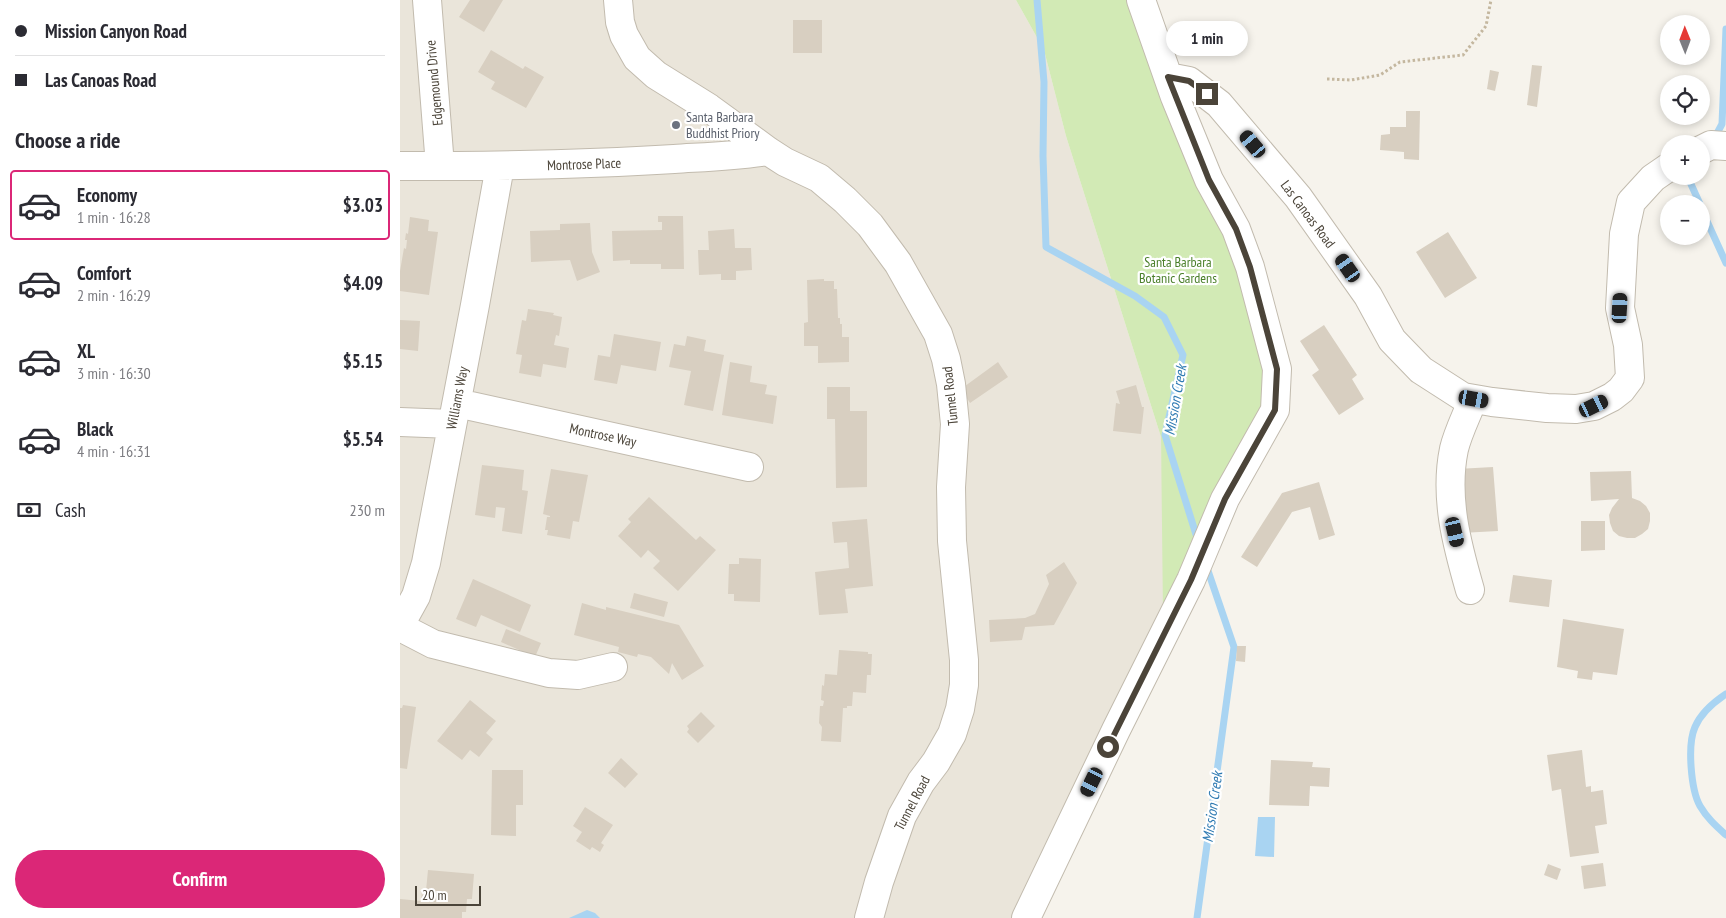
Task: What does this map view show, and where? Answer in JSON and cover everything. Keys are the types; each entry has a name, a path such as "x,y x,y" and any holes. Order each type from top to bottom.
{"street":[{"name":"Edgemound Drive","path":"427,0 440,166"},
{"name":"Tunnel Road","path":"618,0 620,22 624,35 637,58 656,76 709,108 785,162 819,178 870,225 898,263 938,334 946,358 955,424 951,487 952,541 964,660 964,685 960,709 952,734 902,816 879,882 869,918"},
{"path":"1026,918 1116,730 1191,580 1225,499 1275,410 1277,369 1250,267 1239,237 1209,180 1168,77 1141,0"},
{"name":"Las Canoas Road","path":"1168,77 1189,81 1219,104 1298,197 1368,296 1392,340 1421,370 1464,397 1474,399 1547,408 1576,408 1594,406 1621,390 1630,378 1628,345 1620,308 1624,234 1631,202 1653,178 1660,173"},
{"path":"1710,146 1726,146"},
{"name":"Montrose Place","path":"400,166 500,166 629,162 745,155 768,151"},
{"name":"Williams Way","path":"400,626 416,596 426,563 500,166"},
{"path":"1470,590 1455,532 1450,488 1451,467 1455,447 1474,399"},
{"path":"400,422 454,414"},
{"name":"Montrose Way","path":"454,414 749,467"},
{"path":"400,626 433,644 549,673 578,675 613,667"}],"path":[{"path":"1327,79 1350,80 1380,75 1400,62 1463,55 1486,26 1491,0"}],"shaded area":[{"path":"400,0 1016,0 1044,50 1066,136 1161,437 1167,630 1026,918 400,918"}],"green space":[{"name":"Santa Barbara Botanic Gardens","path":"1016,0 1138,0 1243,254 1268,396 1163,615 1161,437 1066,136 1044,50"}],"water":[{"path":"1258,817 1275,817 1274,857 1255,856"},
{"path":"587,910 595,913 600,918 569,918"}],"building":[{"path":"470,0 503,0 484,32 459,17"},
{"path":"793,20 822,20 822,53 793,53"},
{"path":"491,50 523,69 525,66 544,77 526,108 491,89 495,82 478,72"},
{"path":"1532,65 1542,66 1537,107 1527,105"},
{"path":"1490,70 1499,72 1495,91 1487,89"},
{"path":"1406,111 1420,111 1419,160 1404,159 1404,152 1380,150 1381,135 1390,134 1390,127 1406,127"},
{"path":"658,216 683,216 684,269 661,269 661,264 630,264 630,260 613,261 612,231 662,230 662,222 658,222"},
{"path":"410,217 429,220 428,231 438,232 429,295 400,291 400,271 404,248 406,249 407,240 405,240 406,233 408,234"},
{"path":"590,223 592,252 600,272 577,281 570,260 531,262 530,231 560,230 560,224"},
{"path":"734,229 735,248 751,248 752,270 736,271 736,280 721,280 721,274 699,275 698,250 709,250 708,231"},
{"path":"1448,232 1477,278 1445,298 1416,252"},
{"path":"824,279 824,281 834,281 834,289 837,289 838,318 840,318 840,324 842,324 842,337 849,337 849,362 818,363 818,346 804,346 804,323 808,322 807,280"},
{"path":"528,309 554,313 553,315 562,317 559,336 556,335 554,345 569,348 566,368 543,364 541,377 519,373 522,355 516,354 522,320 526,321"},
{"path":"400,320 420,321 418,351 400,349"},
{"path":"1324,325 1357,375 1352,379 1364,399 1339,415 1312,375 1319,370 1300,341"},
{"path":"614,334 661,342 656,371 621,365 617,384 594,380 598,355 610,357"},
{"path":"687,336 706,340 704,351 724,355 713,411 684,405 691,371 669,367 674,344 685,346"},
{"path":"730,362 752,366 750,382 767,385 765,394 777,396 773,424 722,415"},
{"path":"998,362 1008,377 970,403 961,389"},
{"path":"1136,385 1142,407 1144,407 1141,434 1113,431 1116,403 1120,404 1116,391"},
{"path":"827,387 850,387 850,411 867,411 867,487 836,488 835,419 827,419"},
{"path":"482,465 524,470 522,490 528,491 522,534 502,531 505,508 496,507 495,518 475,515"},
{"path":"1493,467 1498,531 1461,533 1457,469"},
{"path":"551,469 588,475 579,522 573,521 570,539 547,535 548,530 545,530 547,517 550,517 543,514"},
{"path":"1631,471 1632,498 1646,506 1650,513 1650,521 1648,529 1642,534 1635,538 1627,538 1619,536 1613,531 1610,523 1609,515 1619,499 1591,501 1590,472"},
{"path":"1319,482 1335,535 1319,540 1310,507 1292,512 1257,567 1241,557 1282,493"},
{"path":"649,497 696,540 700,536 716,550 678,591 653,568 660,561 648,550 641,558 618,536 631,522 628,519"},
{"path":"867,519 873,586 845,589 848,613 819,615 815,572 849,568 847,542 834,543 832,522"},
{"path":"1581,521 1605,521 1605,550 1581,551"},
{"path":"739,558 761,559 760,602 734,601 734,594 728,594 729,564 739,564"},
{"path":"1064,562 1077,583 1054,625 1025,627 1022,640 990,642 989,620 1025,618 1035,614 1049,584 1046,575"},
{"path":"1513,575 1552,580 1549,607 1509,602"},
{"path":"473,579 531,605 520,632 481,615 476,627 456,619"},
{"path":"634,593 668,602 664,617 630,608"},
{"path":"582,603 606,610 606,607 679,625 704,666 682,680 672,663 669,674 651,657 638,654 637,657 618,652 619,647 574,635"},
{"path":"1563,619 1624,629 1617,675 1593,672 1592,680 1577,678 1578,671 1557,667"},
{"path":"506,629 541,643 535,657 501,642"},
{"path":"1237,646 1246,646 1245,662 1236,661"},
{"path":"839,650 868,652 868,654 872,654 871,675 867,675 866,693 853,692 852,706 843,708 841,742 821,741 822,727 819,723 820,706 823,706 824,701 821,700 822,685 824,686 825,674 837,675"},
{"path":"470,700 496,721 486,733 493,739 479,757 470,750 462,760 437,741"},
{"path":"403,705 416,707 407,769 400,768 400,708"},
{"path":"701,712 715,726 698,743 687,732 689,729 687,726"},
{"path":"1582,750 1586,787 1591,786 1591,792 1603,790 1607,824 1595,826 1599,853 1570,857 1561,789 1552,791 1547,755"},
{"path":"621,758 638,774 625,788 608,773"},
{"path":"1271,760 1313,762 1312,767 1330,768 1329,787 1310,786 1309,806 1269,805"},
{"path":"492,770 523,770 523,805 516,805 516,836 491,835"},
{"path":"585,807 613,825 601,843 604,845 600,852 592,847 590,850 576,841 582,832 573,826"},
{"path":"1603,863 1606,886 1584,889 1581,866"},
{"path":"1548,864 1561,869 1557,880 1544,875"},
{"path":"428,870 474,874 472,899 467,899 466,912 462,912 462,918 400,918 400,899 421,901 422,891 426,891"}],"waterway":[{"name":"Mission Creek","path":"1037,0 1044,82 1043,156 1046,247 1135,296 1164,317 1183,355 1165,435 1198,541"},
{"path":"1714,139 1722,124 1726,29"},
{"path":"1691,185 1696,195"},
{"path":"1710,228 1726,263"},
{"name":"Mission Creek","path":"1197,918 1234,647 1206,565"},
{"path":"1726,694 1708,708 1701,717 1695,727 1691,745 1692,779 1697,799 1709,818 1726,835"}],"place":[{"name":"Santa Barbara Buddhist Priory","path":"676,125"}],"route":[{"path":"1108,747 1191,580 1225,499 1275,410 1277,369 1250,267 1236,229 1209,180 1168,77 1189,81 1207,94"}]}
